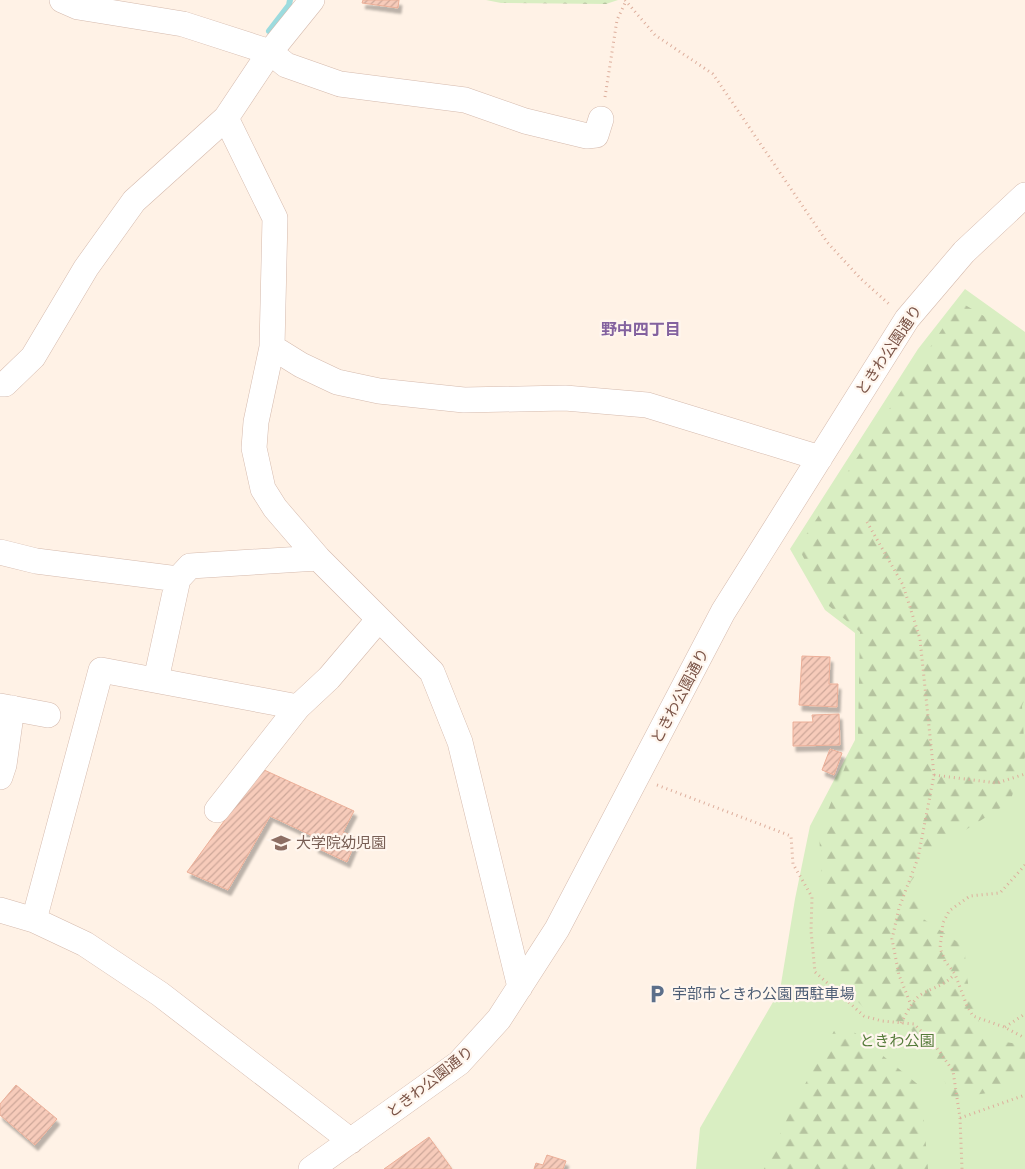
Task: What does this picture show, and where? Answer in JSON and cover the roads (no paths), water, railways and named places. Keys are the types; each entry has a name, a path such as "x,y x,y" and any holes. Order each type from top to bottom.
{"street":[{"path":"62,0 78,6 183,24 270,52 286,65 340,84 465,100 525,122 587,136 596,135 601,119"},
{"path":"0,384 5,384 33,357 86,268 134,201 226,118 270,52 312,0"},
{"path":"226,118 274,218 272,347 256,422 254,448 263,488 275,508 318,558 432,672 460,742 520,987"},
{"name":"ときわ公園通り","path":"311,1169 459,1063 499,1019 558,929 723,612 907,319 964,252 1025,195"},
{"path":"272,347 301,365 338,382 371,389 464,400 565,398 646,405 820,458"},
{"path":"0,552 36,561 178,579"},
{"path":"156,680 178,579 190,566 318,558"},
{"path":"217,810 298,707 329,678 379,619"},
{"path":"34,920 101,670 298,707"},
{"path":"0,777 4,765 6,707 48,715"},
{"path":"0,910 34,920 85,944 160,994 351,1141"}],"waterway":[{"path":"269,31 289,5 290,0"}],"place":[{"name":"大学院幼児園","path":"281,843"},
{"name":"宇部市ときわ公園 西駐車場","path":"657,994"}],"district":[{"name":"野中四丁目","path":"641,329"}],"park label":[{"name":"ときわ公園","path":"897,1041"}]}
